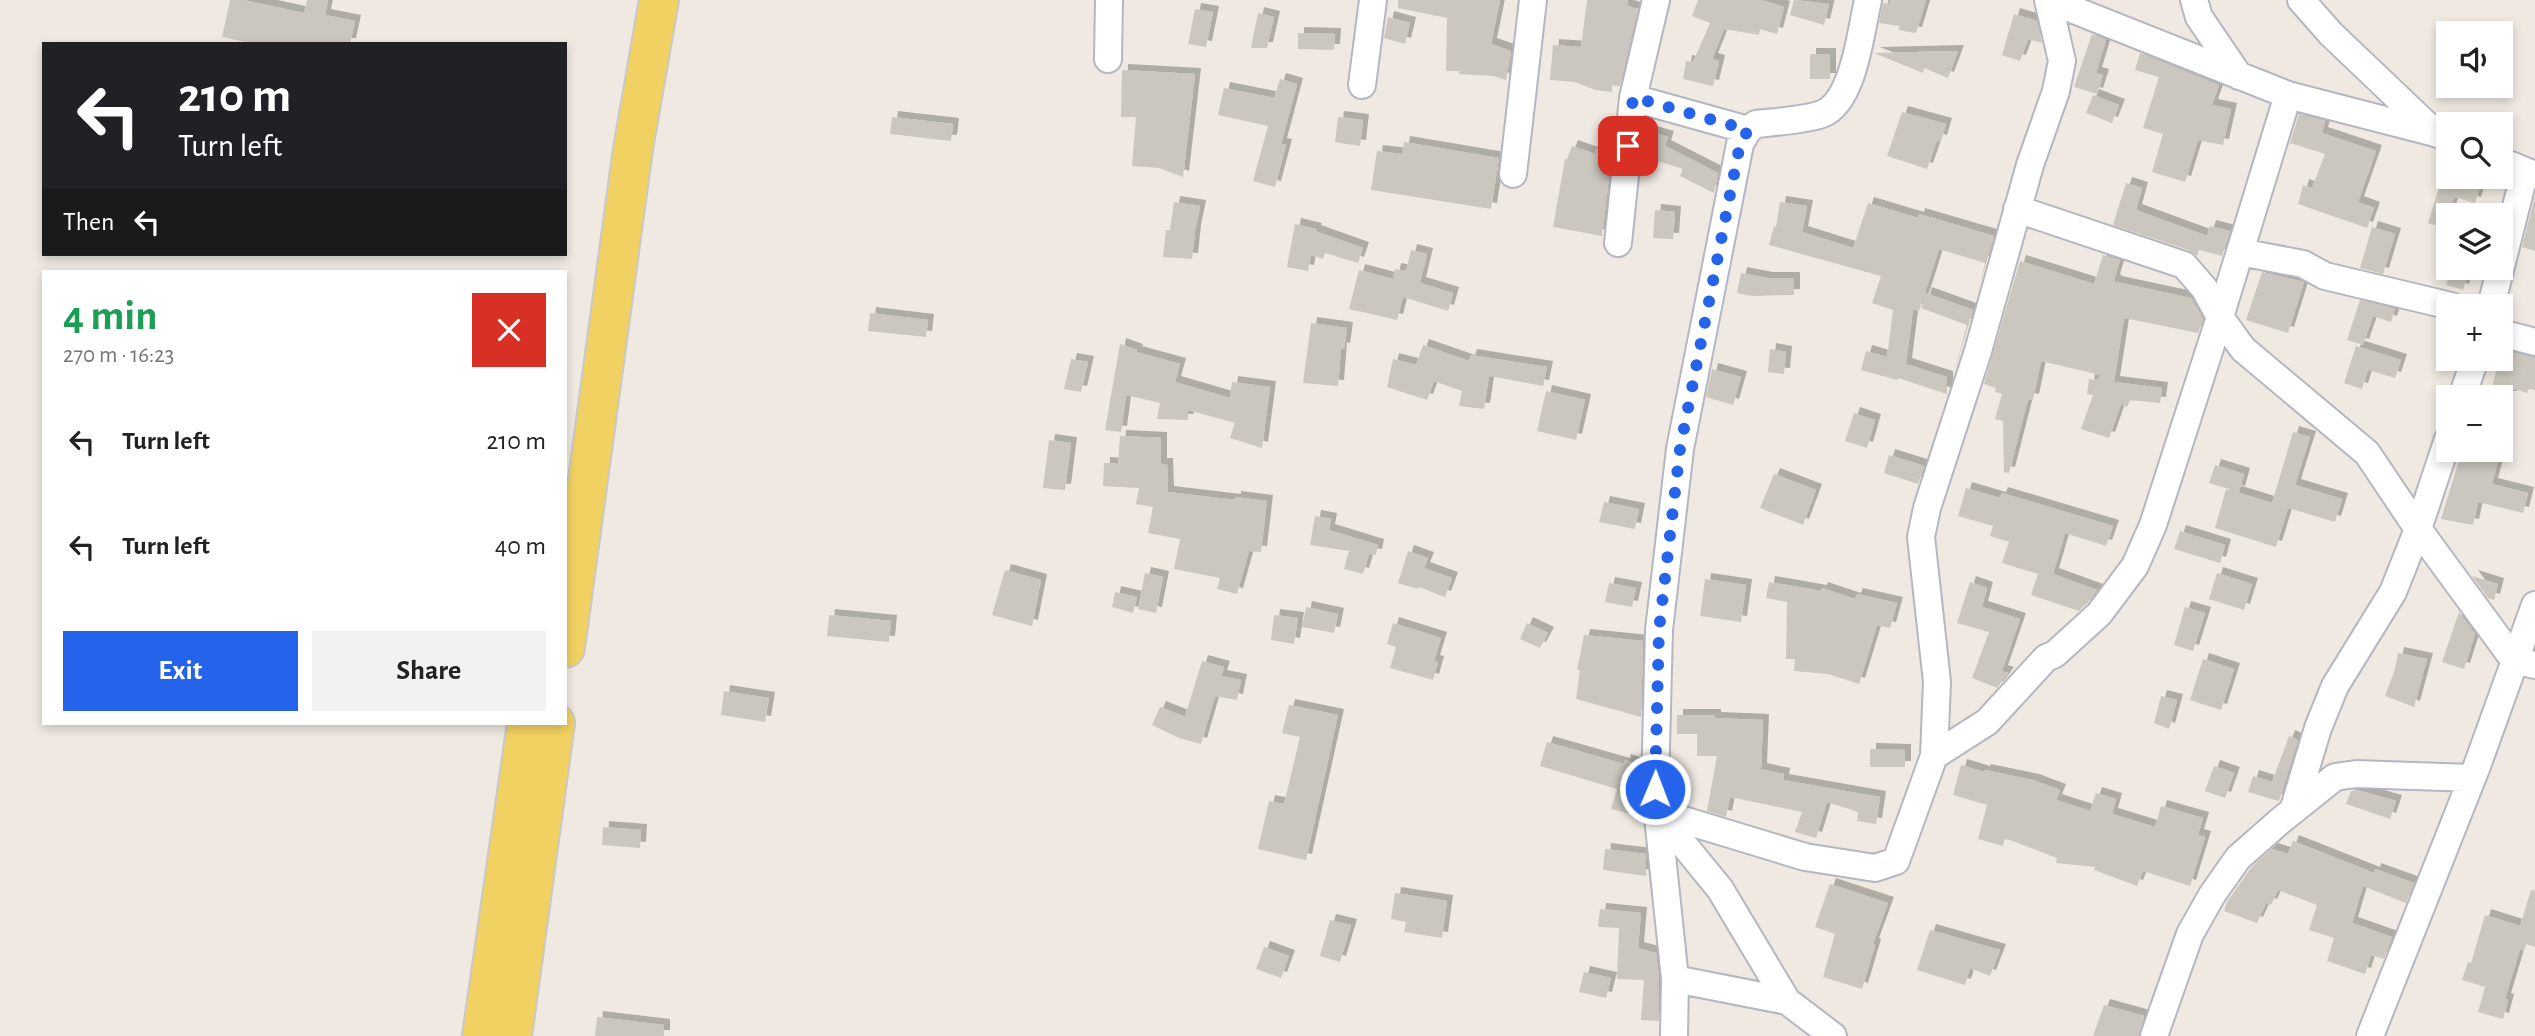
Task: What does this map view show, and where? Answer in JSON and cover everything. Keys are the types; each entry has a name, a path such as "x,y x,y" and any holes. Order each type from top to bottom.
{"main road":[{"path":"567,446 608,165 636,0"},
{"path":"567,633 633,149 659,0"},
{"path":"482,1036 527,725"},
{"path":"512,1036 555,725"}],"street":[{"path":"1108,59 1109,0"},
{"path":"1362,85 1373,0"},
{"path":"1513,174 1533,0"},
{"path":"1618,243 1633,97 1656,0"},
{"path":"1674,1036 1675,979 1655,789 1659,630 1680,449 1740,144 1748,130 1756,124 1824,114 1838,101 1847,88 1868,0"},
{"path":"1657,813 1805,856 1875,868 1896,861 1934,756 1937,681 1921,537 1927,508 1978,351 2017,209 2056,91 2062,61 2048,0"},
{"path":"2048,0 2288,95 2436,134"},
{"path":"2194,0 2199,18 2239,76"},
{"path":"2301,0 2331,34 2436,130"},
{"path":"1934,756 1987,722 2046,658 2055,654 2099,614 2136,566 2153,525 2288,95"},
{"path":"1633,97 1748,130"},
{"path":"2495,294 2530,173 2513,166"},
{"path":"2017,209 2185,265 2204,288 2220,317 2243,349 2367,453 2418,529 2525,663"},
{"path":"2240,251 2303,264 2325,275 2436,302"},
{"path":"2513,336 2535,342"},
{"path":"2292,811 2318,728 2336,686 2393,592 2440,462"},
{"path":"2370,1036 2472,778 2525,663 2535,605"},
{"path":"2154,1036 2190,934 2212,895 2238,858 2292,811 2335,778 2356,774 2472,778"},
{"path":"1657,813 1720,889 1787,1001 1833,1036"},
{"path":"1675,979 1787,1001"}],"building":[{"path":"230,0 243,0 304,13 307,0 328,0 325,15 355,21 350,42 246,42 222,37"},
{"path":"1398,0 1500,0 1491,44 1511,51 1506,80 1446,71 1447,18 1398,8"},
{"path":"1587,0 1628,0 1628,6 1638,9 1620,86 1612,85 1612,92 1595,90 1575,82 1550,80 1553,45 1581,47"},
{"path":"1698,0 1761,0 1784,7 1777,34 1760,29 1759,35 1724,29 1712,59 1719,61 1713,86 1683,79 1686,61 1693,62 1710,23 1692,16"},
{"path":"1794,0 1829,4 1824,25 1790,15"},
{"path":"1891,0 1926,0 1916,33 1898,30 1900,26 1879,23 1883,3 1890,4"},
{"path":"1195,9 1213,12 1206,47 1188,44"},
{"path":"1258,13 1274,17 1267,48 1251,48"},
{"path":"2014,14 2037,21 2042,43 2028,39 2020,61 2002,55"},
{"path":"1388,17 1410,23 1405,44 1384,38"},
{"path":"1298,33 1335,34 1334,50 1298,49"},
{"path":"2092,34 2106,40 2096,73 2103,75 2097,94 2074,87"},
{"path":"1958,51 1948,78 1924,68 1923,73 1874,53"},
{"path":"2140,53 2219,85 2212,105 2231,109 2223,145 2198,140 2185,182 2152,172 2163,134 2143,128 2159,77 2135,70"},
{"path":"1810,54 1830,54 1830,79 1810,79"},
{"path":"1122,70 1195,74 1183,177 1159,168 1132,166 1136,117 1121,117"},
{"path":"1280,79 1297,84 1281,144 1286,145 1275,187 1253,181 1268,126 1218,115 1224,88 1274,98"},
{"path":"2093,95 2119,105 2112,123 2086,113"},
{"path":"1902,112 1946,124 1927,169 1887,156"},
{"path":"2299,114 2325,121 2322,133 2376,151 2358,202 2374,208 2367,228 2298,204 2303,185 2312,188 2325,154 2290,143"},
{"path":"892,117 953,124 951,141 890,134"},
{"path":"1338,117 1363,120 1360,146 1335,142"},
{"path":"1651,132 1668,137 1665,146 1718,173 1714,193 1680,176 1683,169 1644,157"},
{"path":"1404,142 1499,158 1491,209 1371,190 1377,151 1402,154"},
{"path":"1572,146 1595,154 1596,148 1612,152 1602,236 1553,227 1565,159"},
{"path":"2126,183 2142,188 2136,210 2207,236 2210,226 2230,231 2222,256 2199,250 2197,256 2189,250 2113,225"},
{"path":"2438,189 2479,189 2475,203 2454,197 2452,203 2436,203 2436,225 2428,223"},
{"path":"2535,196 2535,251 2522,247"},
{"path":"1174,202 1200,206 1192,259 1163,257 1166,230 1170,230"},
{"path":"1780,202 1807,206 1802,232 1853,248 1868,203 1918,218 1919,214 1994,236 1980,284 1985,263 1939,249 1919,311 1913,309 1906,364 1947,377 1947,394 1898,378 1897,380 1861,370 1866,351 1887,357 1893,310 1872,303 1881,276 1769,245 1774,226 1776,227"},
{"path":"1655,210 1675,212 1673,239 1653,238"},
{"path":"1295,224 1316,229 1315,231 1363,248 1358,263 1325,253 1323,259 1311,255 1308,271 1287,267"},
{"path":"2372,227 2395,234 2383,274 2360,268"},
{"path":"1411,250 1427,254 1420,283 1453,293 1448,311 1403,297 1397,320 1349,309 1359,270 1393,279 1395,269 1406,271"},
{"path":"2103,255 2120,260 2114,280 2116,282 2191,298 2203,319 2198,333 2124,318 2114,382 2162,388 2160,403 2130,400 2127,407 2121,404 2109,438 2081,429 2093,395 2087,394 2089,379 2098,380 2100,375 2041,361 2033,400 2028,399 2009,473 2004,472 2003,421 1995,419 2002,394 1995,392 1996,388 1984,384 2020,261 2094,284"},
{"path":"2262,272 2304,282 2288,333 2246,320"},
{"path":"1741,273 1767,278 1794,278 1794,295 1751,296 1737,293"},
{"path":"2448,280 2466,280 2463,290 2446,285"},
{"path":"1926,293 1973,310 1953,376 1967,325 1921,308"},
{"path":"2360,300 2395,309 2391,322 2373,316 2363,345 2347,340"},
{"path":"870,313 928,320 926,337 868,331"},
{"path":"1311,323 1347,328 1344,349 1341,348 1338,386 1303,383"},
{"path":"1120,344 1137,350 1136,352 1180,364 1175,382 1230,398 1232,382 1270,387 1262,448 1230,438 1235,423 1188,410 1188,420 1157,419 1160,403 1126,395 1121,432 1105,430"},
{"path":"1423,345 1469,361 1471,355 1547,367 1543,386 1489,376 1484,409 1459,406 1462,391 1434,381 1427,400 1387,387 1393,359 1416,365"},
{"path":"2356,346 2401,360 2395,378 2368,370 2362,389 2344,383"},
{"path":"1770,349 1786,352 1784,374 1768,372"},
{"path":"2513,353 2535,358 2535,390 2529,389 2527,393 2514,389 2513,392 2513,385 2492,385 2496,371 2513,371"},
{"path":"1071,359 1088,362 1081,392 1064,389"},
{"path":"1712,369 1741,377 1733,405 1706,397"},
{"path":"1546,391 1585,400 1576,440 1537,431"},
{"path":"1854,413 1875,420 1867,448 1845,441"},
{"path":"2293,432 2310,437 2295,485 2342,499 2335,522 2288,508 2276,547 2215,528 2226,489 2272,503"},
{"path":"1120,436 1161,438 1161,464 1167,464 1168,492 1267,501 1261,552 1249,551 1237,594 1217,589 1220,578 1174,569 1180,539 1148,533 1153,507 1136,504 1139,488 1103,486 1104,463 1118,464"},
{"path":"1049,440 1071,443 1065,490 1043,488"},
{"path":"1889,455 1924,466 1918,484 1884,473"},
{"path":"2458,462 2498,462 2492,484 2528,493 2523,513 2478,502 2473,525 2441,519"},
{"path":"2215,465 2244,474 2239,492 2209,483"},
{"path":"1774,474 1816,490 1803,525 1760,508"},
{"path":"1966,488 2000,498 2002,493 2113,526 2106,546 2065,533 2053,574 2097,590 2079,611 2031,595 2038,574 2002,563 2009,542 1990,536 1993,526 1958,516"},
{"path":"1604,502 1639,509 1635,529 1599,522"},
{"path":"1315,516 1331,519 1329,530 1378,545 1376,555 1369,554 1363,574 1344,569 1349,551 1310,545"},
{"path":"2180,531 2225,545 2220,563 2174,549"},
{"path":"1408,551 1428,558 1424,568 1452,578 1445,597 1419,587 1418,589 1398,583"},
{"path":"1005,570 1041,580 1032,626 992,615"},
{"path":"1145,573 1163,577 1156,613 1138,609"},
{"path":"2217,573 2252,584 2244,610 2209,599"},
{"path":"2472,576 2498,584 2494,600 2488,598"},
{"path":"1705,579 1746,585 1741,622 1700,616"},
{"path":"1769,582 1821,591 1822,588 1855,599 1857,594 1897,603 1890,628 1877,625 1859,684 1828,674 1794,671 1795,659 1786,659 1787,602 1766,598"},
{"path":"1970,582 1987,588 1982,607 2020,619 2002,671 2008,673 1997,688 1972,678 1989,632 1957,623"},
{"path":"1609,583 1636,588 1632,607 1605,602"},
{"path":"1115,592 1137,597 1133,613 1112,607"},
{"path":"1306,607 1338,614 1334,633 1302,627"},
{"path":"2185,607 2205,613 2193,651 2174,645"},
{"path":"2459,612 2475,634 2464,669 2442,662"},
{"path":"829,615 891,621 889,642 827,636"},
{"path":"1274,615 1298,618 1294,644 1271,640"},
{"path":"1393,623 1441,638 1434,661 1438,662 1433,680 1390,668 1396,647 1387,644"},
{"path":"1527,623 1548,633 1540,648 1520,639"},
{"path":"1584,635 1643,641 1641,717 1576,699 1580,670 1577,670"},
{"path":"2398,653 2427,659 2414,707 2385,696"},
{"path":"2203,659 2234,669 2221,710 2190,700"},
{"path":"1202,661 1224,667 1221,676 1241,680 1237,700 1215,696 1201,744 1179,738 1152,725 1160,707 1185,717"},
{"path":"724,691 769,698 765,722 721,715"},
{"path":"2161,696 2177,700 2169,729 2154,723"},
{"path":"1289,705 1338,715 1306,860 1258,849 1269,801 1284,804 1300,737 1282,733"},
{"path":"1677,715 1715,715 1715,718 1763,720 1761,769 1784,774 1783,780 1880,797 1876,824 1857,821 1858,812 1827,802 1816,838 1795,832 1802,812 1730,797 1726,817 1707,811 1717,756 1697,756 1697,734 1677,734"},
{"path":"2289,736 2298,740 2279,801 2248,792 2253,776 2272,782"},
{"path":"1547,742 1624,764 1625,760 1640,765 1630,814 1611,809 1617,789 1540,766"},
{"path":"1870,749 1905,750 1905,767 1870,767"},
{"path":"1961,765 1984,772 1985,770 2033,780 2060,790 2056,800 2090,811 2096,793 2116,799 2112,814 2155,827 2161,806 2203,818 2198,835 2205,837 2190,886 2143,871 2137,886 2094,870 2095,867 2056,863 2057,858 2005,838 2003,846 1978,839 1987,805 1953,795"},
{"path":"2214,766 2234,773 2225,798 2205,791"},
{"path":"2357,790 2396,801 2390,819 2346,804 2351,791"},
{"path":"603,827 641,830 640,848 602,845"},
{"path":"2293,841 2374,873 2375,869 2414,883 2406,903 2363,886 2352,923 2392,937 2384,959 2371,955 2365,974 2327,961 2334,938 2309,930 2317,905 2278,890 2271,905 2266,903 2257,923 2224,911 2227,902 2250,869 2272,849 2288,854"},
{"path":"1605,849 1646,854 1646,876 1603,870"},
{"path":"1830,884 1888,903 1873,944 1875,945 1862,989 1823,977 1835,934 1815,927"},
{"path":"2531,890 2535,890 2535,947 2526,944 2524,951 2520,949 2505,999 2508,1000 2503,1019 2478,1012 2485,987 2462,980 2468,962 2471,963 2485,915 2520,926"},
{"path":"1395,893 1447,901 1442,938 1404,932 1406,922 1391,919"},
{"path":"1600,909 1641,913 1638,948 1656,953 1659,1021 1641,1020 1644,980 1617,979 1619,928 1598,927"},
{"path":"1330,920 1351,925 1340,962 1320,956"},
{"path":"1930,930 2000,950 1990,976 1970,968 1965,985 1917,970"},
{"path":"1264,947 1289,956 1281,978 1256,969"},
{"path":"1584,972 1611,978 1606,998 1579,992"},
{"path":"2104,1005 2144,1016 2139,1036 2093,1036"},
{"path":"597,1017 664,1025 664,1036 595,1036"}],"route":[{"path":"1628,146 1633,97 1748,130 1740,144 1680,449 1659,630 1655,789"}]}
